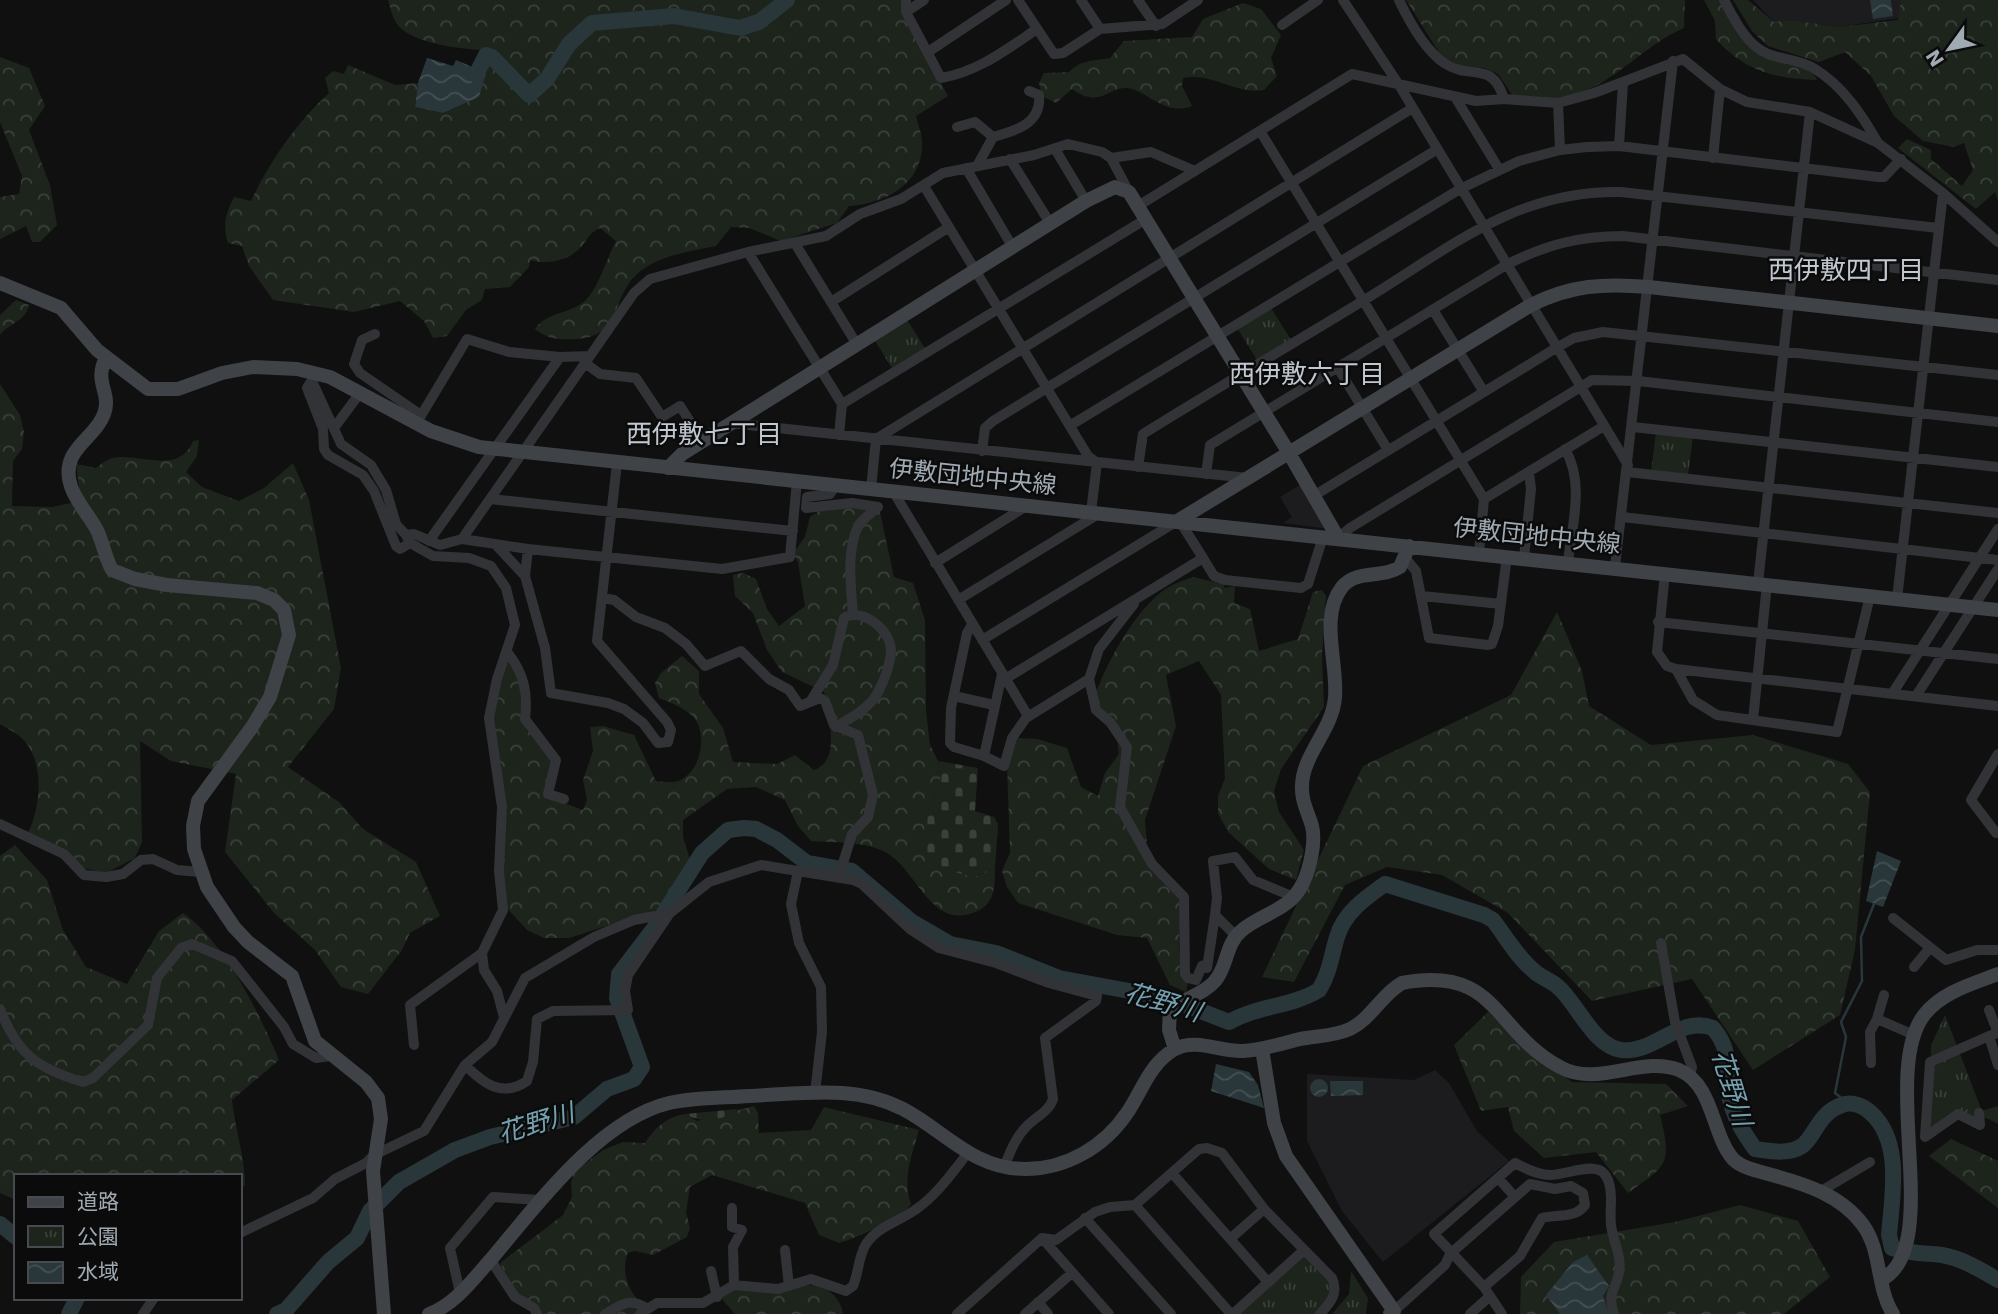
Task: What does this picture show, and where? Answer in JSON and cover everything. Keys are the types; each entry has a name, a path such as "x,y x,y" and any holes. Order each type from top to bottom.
{"street":[{"path":"924,0 906,6 941,78 987,62 1037,29"},
{"path":"928,52 1006,0"},
{"path":"1018,0 1054,54 1063,53 1100,29 1156,26 1198,0"},
{"path":"1081,0 1100,29"},
{"path":"1138,0 1156,26"},
{"path":"1282,25 1318,0"},
{"path":"1343,0 1399,85 1627,468"},
{"path":"1399,0 1420,36 1442,62 1462,71 1489,74 1498,83 1504,99"},
{"path":"1724,0 1735,19 1766,54 1812,67 1827,77 1863,117 1878,143"},
{"path":"1615,567 1673,61"},
{"path":"842,404 999,309 1142,213 1195,172 1352,74 1482,101 1504,99 1558,103 1623,83 1673,61 1689,61 1720,89 1747,102 1810,112 1878,143 1943,193 1998,242"},
{"path":"1619,146 1623,83"},
{"path":"1713,158 1720,89"},
{"path":"978,166 993,137 1018,130 1030,122 1039,103 1039,95 1029,92"},
{"path":"1455,97 1499,169"},
{"path":"1558,103 1560,150"},
{"path":"876,439 1411,109"},
{"path":"1753,720 1762,634 1763,533 1810,112"},
{"path":"957,127 975,122 993,137"},
{"path":"1260,131 1484,499 1479,553"},
{"path":"462,539 634,293 650,279 748,252 796,245 826,236 860,214 901,199 924,186 934,176 1075,145 1111,159 1152,152 1195,172"},
{"path":"1071,425 1460,189 1499,169 1560,150 1619,146 1884,177 1901,159"},
{"path":"1055,149 1086,201"},
{"path":"982,451 985,428 1436,150"},
{"path":"1010,159 1050,223"},
{"path":"1111,159 1315,495 1330,537"},
{"path":"966,168 1012,246"},
{"path":"924,186 1088,456 1097,463"},
{"path":"667,468 702,440 1086,201 1115,187 1129,192"},
{"path":"1138,467 1143,434 1482,226 1518,209 1573,193 1621,192 1938,228"},
{"path":"1896,599 1943,193"},
{"path":"831,302 949,227"},
{"path":"1206,474 1210,445 1506,265 1540,248 1574,239 1623,236 1998,279"},
{"path":"796,245 856,343"},
{"path":"748,252 842,404 838,435"},
{"name":"伊敷団地中央線","path":"0,283 61,308 106,358 139,384 158,391 178,389 222,373 253,367 280,366 359,393 418,419 450,439 495,449 1330,537 1407,552 1479,553 1998,610"},
{"path":"982,640 1531,306 1560,292 1593,284 1649,287 1998,326"},
{"path":"1433,310 1484,392"},
{"path":"1315,495 1556,348 1574,338 1596,332 1998,375"},
{"path":"375,334 362,340 354,364 360,373 418,419 467,339 509,352 588,359 600,374 636,377 662,417 680,406 702,440"},
{"path":"429,541 560,357"},
{"path":"106,358 100,371 106,398 104,416 73,454 70,472 75,498 97,531 112,570 135,579 167,585 268,597 284,610 288,620 289,635 270,697 252,727 198,802 193,826 194,849 200,872 215,903 248,943 292,976 310,1030 330,1056 366,1082 378,1098 381,1119 374,1155 374,1193 384,1314"},
{"path":"1338,368 1388,450"},
{"path":"314,377 320,403 341,444 371,465 382,482 396,524 408,539 433,556 482,561 497,572 506,588 515,625 508,653 497,679 489,718 502,807 499,871 503,910 482,953 410,1005 414,1045"},
{"path":"314,377 307,388 323,429 324,449 328,455 363,475 373,491 396,545 400,549 408,539"},
{"path":"1179,520 1214,576 1225,580 1301,588 1308,584 1330,537 1350,528 1580,386 1602,379 1998,422"},
{"path":"334,428 359,393"},
{"path":"730,423 1248,478"},
{"path":"1484,499 1604,426"},
{"path":"1633,426 1773,444 1998,467"},
{"path":"870,489 876,439"},
{"path":"1565,449 1577,479 1568,562"},
{"path":"528,550 525,576 545,648 551,693 617,706 643,723 658,743 666,743 671,730 667,722 597,641 617,463"},
{"path":"958,600 1096,512 1097,463"},
{"path":"1627,468 1768,488 1998,513"},
{"path":"1524,558 1531,489 1529,472"},
{"path":"408,539 440,545 462,539 528,550 722,569 790,557 797,481"},
{"path":"836,485 830,494 807,497 806,508 852,503 878,507 863,519 857,530 851,562 853,614"},
{"path":"892,491 1028,716"},
{"path":"490,499 793,531"},
{"path":"935,563 1028,505"},
{"path":"1622,517 1998,559"},
{"path":"1892,694 1998,529"},
{"path":"498,546 525,576"},
{"path":"1407,552 1416,571 1427,634 1433,639 1492,644 1501,604 1507,556"},
{"path":"1175,1049 1169,1030 1176,1004 1203,992 1216,980 1226,951 1236,936 1294,897 1303,884 1314,833 1302,797 1302,782 1334,709 1331,632 1335,602 1347,582 1370,573 1394,571 1407,552"},
{"path":"984,756 994,705 1004,676 1138,599 1203,558"},
{"path":"1916,696 1998,569"},
{"path":"1665,573 1657,652 1667,666 1757,679 1998,706"},
{"path":"1422,596 1501,604"},
{"path":"1676,669 1693,700 1717,715 1837,732 1870,596"},
{"path":"602,598 614,600 636,617 665,628 691,649 705,666 741,652 769,678 789,690 800,706 813,699 820,698 825,701 836,727 854,733 860,739 874,790 868,817 852,834 840,871"},
{"path":"1138,599 1099,649 1089,679 1096,710 1110,722 1127,747 1120,807 1152,864 1184,897 1185,974 1196,980 1202,967 1208,964"},
{"path":"813,699 833,665 844,618 853,614 868,617 889,641 891,653 874,699 836,727"},
{"path":"1658,622 1998,659"},
{"path":"972,625 967,633 954,696 950,743 954,747 984,756 1004,766 1012,738 1028,716 1089,679"},
{"path":"508,653 523,676 526,690 525,719 556,760 548,793 564,799"},
{"path":"954,696 994,705"},
{"path":"1998,754 1993,772 1971,800 1996,833 1998,832"},
{"path":"0,824 64,854 84,874 106,877 123,874 141,860 153,859 177,870 200,872"},
{"path":"1203,992 1217,898 1211,869 1213,861 1236,857 1253,880 1294,897"},
{"path":"465,1065 480,1080 496,1090 525,1084 533,1062 537,1019 541,1015 553,1012 628,1010 625,990 628,975 670,913 709,881 768,865 798,871 840,871 862,884 910,929 939,948 996,963 1049,983 1097,996 1096,1001 1045,1038 1054,1100 1014,1143 1004,1167"},
{"path":"798,871 791,904 799,943 821,987 822,1032 815,1093"},
{"path":"242,1232 313,1198 335,1179 366,1163 374,1155 424,1131 465,1065 492,1042 525,978 594,937 653,914 670,913"},
{"path":"1215,915 1236,936"},
{"path":"1894,918 1929,950 1946,960 1977,950 1998,950"},
{"path":"1661,943 1679,1034 1692,1067 1690,1076"},
{"path":"0,1009 25,1056 60,1076 83,1082 93,1078 148,1025 157,978 181,948 192,944 232,961 298,1048 316,1058 330,1056"},
{"path":"1914,967 1929,950"},
{"path":"482,953 484,970 498,991 504,1017"},
{"path":"1881,1280 1891,1275 1907,1243 1910,1154 1908,1054 1914,1035 1924,1015 1941,999 1998,974"},
{"path":"429,1314 460,1293 541,1200 601,1142 624,1124 658,1107 688,1100 855,1093 905,1110 967,1154 1004,1167 1023,1169 1050,1166 1083,1154 1097,1145 1127,1114 1155,1066 1175,1049 1197,1045 1237,1051 1262,1049 1350,1029 1402,983 1444,981 1477,990 1526,1041 1563,1069 1591,1074 1669,1067 1690,1076 1704,1097 1733,1159 1748,1168 1821,1191 1843,1205 1863,1225 1886,1303 1893,1314"},
{"path":"1871,1063 1870,1032 1884,995"},
{"path":"1989,1010 1998,1065"},
{"path":"1877,1019 1914,1035"},
{"path":"1979,1113 1980,1125 1958,1114 1925,1137 1930,1062 1995,1034"},
{"path":"1262,1049 1274,1123 1286,1156 1392,1312 1445,1265 1450,1254 1534,1183 1555,1189 1571,1186 1583,1193 1585,1205 1576,1214 1542,1218 1520,1256 1487,1291 1470,1314"},
{"path":"957,1314 1042,1238 1056,1240 1085,1218 1110,1207 1135,1205 1199,1149 1207,1148 1222,1153 1264,1209 1332,1278 1336,1286 1334,1299 1320,1314"},
{"path":"606,1314 628,1300 636,1301 644,1311 657,1303 703,1303 734,1285 778,1289 811,1279 846,1291 853,1286 860,1255 867,1242 883,1227 915,1211 930,1198 967,1154"},
{"path":"1821,1191 1870,1162"},
{"path":"1502,1314 1487,1291 1434,1234 1515,1163 1542,1174 1586,1167 1597,1169 1605,1175 1611,1192 1611,1227 1619,1251 1618,1275 1609,1296 1614,1314"},
{"path":"1172,1173 1268,1282"},
{"path":"1498,1178 1515,1197"},
{"path":"460,1293 450,1248 493,1197 541,1200"},
{"path":"1135,1205 1232,1314 1304,1250"},
{"path":"732,1208 732,1227 742,1230 733,1247 734,1285"},
{"path":"1230,1239 1264,1209"},
{"path":"1085,1218 1171,1314"},
{"path":"1042,1238 1109,1314"},
{"path":"785,1250 789,1286"},
{"path":"491,1259 514,1297 534,1308 537,1314"},
{"path":"711,1271 717,1297"},
{"path":"1025,1314 1072,1273"},
{"path":"1038,1302 1048,1314"}],"shaded area":[{"path":"1753,0 1902,0 1899,18 1839,27 1791,20 1774,22"},
{"path":"1301,484 1329,529 1283,523 1292,517 1280,497"},
{"path":"1435,1070 1449,1083 1477,1131 1509,1161 1383,1262 1342,1211 1307,1141 1307,1074 1414,1080"}],"green space":[{"path":"388,0 902,0 913,32 948,96 916,116 922,139 921,157 909,180 888,196 849,206 837,223 781,241 749,228 731,227 716,246 664,258 637,274 623,294 609,324 601,332 575,339 558,339 544,335 535,329 540,323 580,305 595,287 616,241 600,228 570,256 550,262 530,260 529,267 510,287 485,289 482,300 466,310 447,336 433,338 424,321 400,301 354,312 273,300 249,266 242,246 228,243 225,230 227,214 234,197 251,201 285,143 329,93 325,78 333,71 344,74 348,65 395,85 418,83 415,107 443,113 479,97 490,51 438,44 412,36 395,21"},
{"path":"1406,0 1685,0 1684,28 1669,35 1602,83 1572,96 1513,96 1498,74 1484,68 1451,64 1440,54"},
{"path":"1704,0 1719,0 1754,51 1764,58 1812,71 1817,80 1774,75 1738,59 1716,39 1715,21"},
{"path":"1733,0 1748,0 1774,22 1791,20 1839,27 1898,20 1901,0 1998,0 1998,200 1995,192 1976,209 1898,148 1907,139 1931,150 1931,159 1962,186 1973,170 1964,143 1954,147 1923,141 1894,116 1871,76 1845,52 1819,62 1768,46 1752,31"},
{"path":"1243,3 1261,9 1281,35 1271,58 1277,76 1264,90 1243,89 1204,78 1183,78 1182,86 1192,106 1183,108 1168,107 1126,88 1100,97 1083,95 1072,89 1056,103 1042,96 1039,83 1044,73 1069,72 1083,63 1110,58 1124,41 1192,37 1203,19"},
{"path":"0,57 29,68 45,106 29,130 50,185 57,225 40,242 32,242 26,226 0,239 0,197 19,194 22,176 0,122"},
{"path":"16,300 29,305 27,311 0,335 0,315"},
{"path":"1271,308 1291,340 1257,360 1237,328"},
{"path":"906,318 926,350 893,370 874,339"},
{"path":"0,384 20,415 24,432 22,449 13,461 12,506 52,507 71,503 80,495 76,464 96,468 108,460 120,457 167,461 177,458 186,452 193,441 199,440 197,456 186,472 202,487 239,501 264,488 293,463 309,500 341,668 334,709 288,767 339,802 363,829 416,862 440,916 410,933 402,950 368,994 341,987 315,950 274,913 225,852 236,774 171,761 140,741 142,842 135,858 106,873 83,868 28,833 38,796 34,756 17,734 0,724"},
{"path":"1656,432 1693,436 1688,475 1651,472"},
{"path":"843,506 880,512 894,577 913,583 925,620 926,711 930,745 938,761 941,784 926,815 973,877 995,869 994,890 989,901 973,913 958,915 945,912 933,904 893,857 864,845 811,841 798,826 785,800 756,787 727,789 683,820 683,837 692,866 680,893 663,907 569,938 544,938 527,930 505,906 493,720 495,693 508,661 519,677 522,719 527,731 544,743 553,760 548,797 583,810 587,800 583,780 593,751 590,727 603,726 634,735 656,781 678,781 692,771 701,746 696,720 674,704 659,698 655,683 661,673 682,656 699,671 699,694 723,728 733,762 777,764 795,755 814,770 823,765 831,747 824,692 782,672 767,650 753,613 735,596 733,575 743,573 756,579 767,609 779,626 805,606 798,562 793,553 805,537 810,517 821,510"},
{"path":"1193,577 1223,584 1225,588 1235,586 1234,603 1250,609 1259,651 1298,639 1313,592 1322,590 1326,596 1322,656 1324,707 1281,769 1274,791 1279,812 1304,850 1296,880 1269,869 1228,832 1218,813 1218,796 1225,778 1221,695 1199,661 1166,675 1176,726 1145,820 1149,868 1181,900 1180,953 1188,982 1186,992 1170,985 1147,938 1117,935 1018,903 1007,887 1002,871 1010,853 1007,764 1017,738 1037,739 1067,748 1081,787 1098,796 1105,773 1119,754 1116,731 1093,701 1098,687 1122,639 1144,609 1167,588"},
{"path":"1557,612 1582,671 1589,706 1651,745 1753,735 1848,764 1870,792 1855,950 1840,1015 1753,1070 1692,979 1592,1001 1508,913 1442,875 1387,867 1345,885 1294,982 1262,977 1363,766 1511,695"},
{"path":"938,761 978,768 975,811 994,817 998,824 995,869 973,877 933,866 922,845 926,815 941,784"},
{"path":"15,845 47,880 63,930 86,967 127,984 159,931 183,913 198,925 226,959 251,1000 279,1060 232,1100 245,1174 245,1185 242,1187 242,1174 14,1174 14,1199 0,1193 0,856"},
{"path":"1488,1012 1539,1059 1572,1082 1666,1084 1688,1106 1660,1115 1666,1154 1659,1169 1628,1193 1596,1152 1544,1158 1514,1131 1508,1107 1481,1111 1454,1045"},
{"path":"1945,1015 1982,1111 1998,1106 1998,1124 1989,1119 1972,1116 1956,1119 1929,1130 1931,1045"},
{"path":"754,1106 758,1113 759,1133 811,1130 824,1107 919,1130 908,1176 911,1204 889,1221 839,1243 819,1235 805,1203 712,1175 690,1187 686,1212 690,1228 687,1237 653,1255 635,1251 628,1253 625,1273 641,1305 636,1314 538,1314 514,1292 500,1263 563,1215 572,1197 571,1183 574,1172 603,1150 623,1142 645,1143 667,1120 685,1114 697,1121"},
{"path":"738,1109 712,1120 685,1114"},
{"path":"1951,1139 1998,1161 1998,1208 1929,1156"},
{"path":"1740,1205 1798,1221 1830,1277 1784,1314 1520,1314 1521,1277 1554,1242 1675,1222"},
{"path":"1303,1257 1309,1257 1334,1287 1331,1297 1315,1314 1240,1314"},
{"path":"1351,1271 1368,1298 1366,1314 1332,1314 1349,1294"},
{"path":"816,1285 834,1295 843,1314 735,1314 721,1298 735,1290"}],"water":[{"path":"1870,0 1891,0 1893,16 1873,19"},
{"path":"427,58 453,66 456,60 486,73 479,97 443,113 415,107 418,83"},
{"path":"1877,851 1901,861 1883,907 1866,901"},
{"path":"1216,1064 1249,1072 1258,1085 1264,1108 1211,1091"},
{"path":"1319,1079 1325,1082 1328,1088 1325,1094 1319,1097 1313,1094 1310,1088 1313,1082"},
{"path":"1330,1081 1363,1081 1363,1095 1331,1096"},
{"path":"1587,1255 1609,1286 1603,1296 1609,1314 1560,1314 1546,1295 1573,1262"}],"waterway":[{"path":"476,75 486,55 492,57 529,95 547,79 569,44 592,23 674,16 740,28 759,22 787,0"},
{"name":"花野川","path":"277,1314 286,1310 328,1262 357,1238 370,1211 399,1182 455,1150 490,1137 574,1117 607,1089 634,1079 642,1067 617,998 619,974 655,927 702,853 728,830 744,828 756,829 777,840 807,863 852,871 912,922 950,944 996,953 1059,978 1167,998 1229,1022 1319,990 1326,977 1340,928 1350,913 1385,884 1484,915 1493,920 1528,965 1564,993 1593,1032 1611,1047 1633,1050 1678,1030 1701,1025 1713,1028 1726,1053 1729,1095 1733,1110 1755,1149 1779,1152 1797,1149 1834,1108 1854,1104 1868,1110 1881,1125 1892,1154 1893,1187 1889,1235 1892,1248 1949,1257 1971,1265 1998,1280"},
{"path":"1849,1104 1835,1093 1846,1037 1841,1022 1862,981 1861,937 1874,904"},
{"name":"花野川","path":"0,1224 14,1235"},
{"name":"花野川","path":"69,1314 76,1300"}],"district":[{"name":"西伊敷四丁目","path":"1846,270"},
{"name":"西伊敷六丁目","path":"1307,374"},
{"name":"西伊敷七丁目","path":"704,434"}]}
